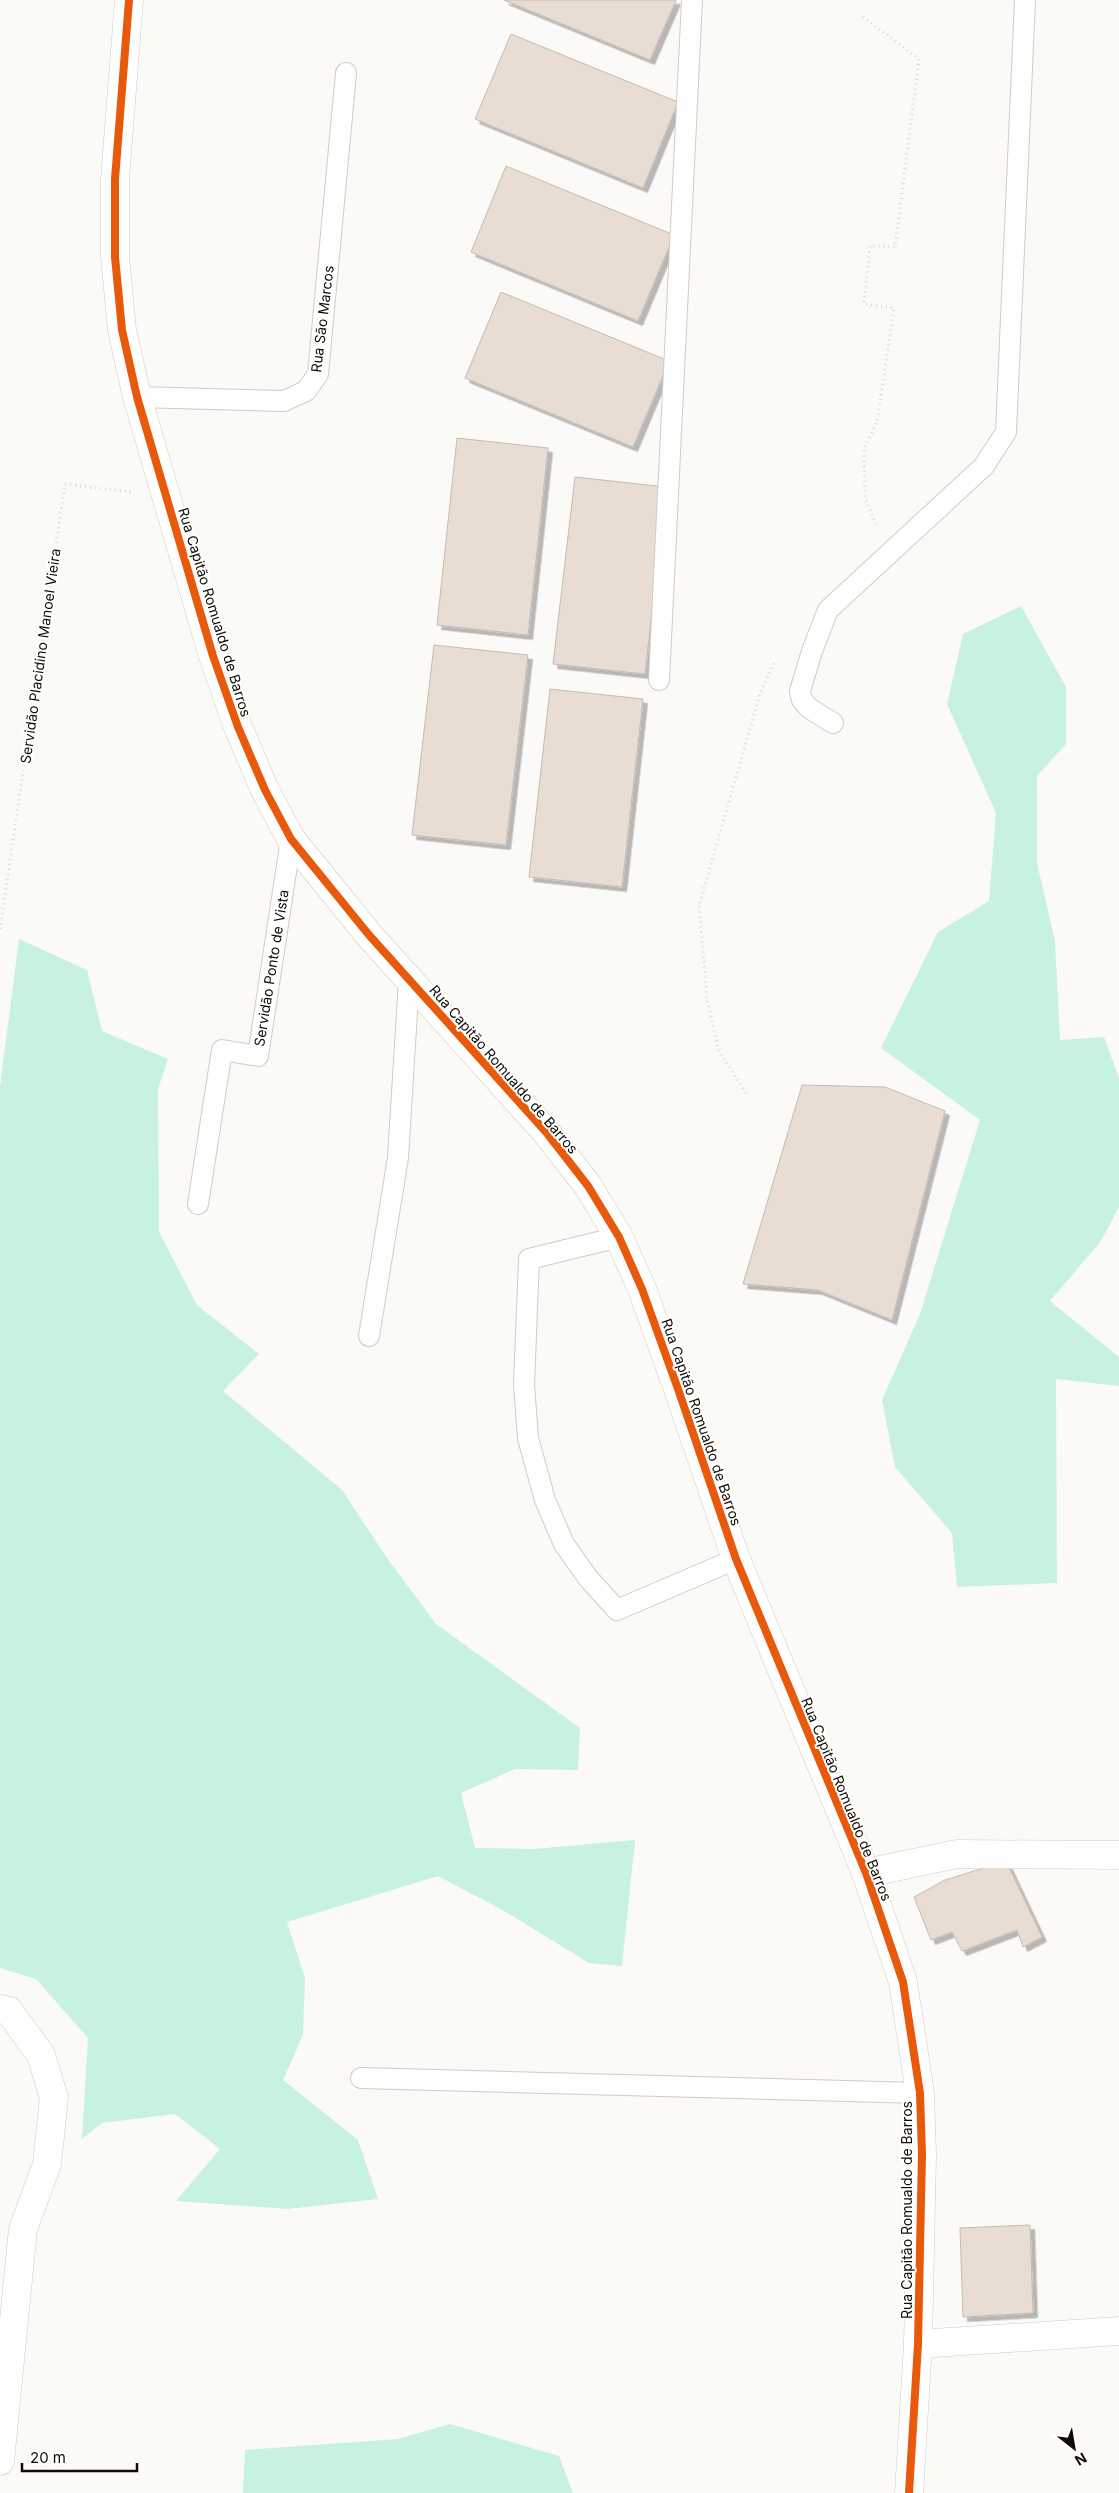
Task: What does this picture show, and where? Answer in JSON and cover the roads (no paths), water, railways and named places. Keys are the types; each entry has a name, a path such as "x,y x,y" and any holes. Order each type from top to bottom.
{"main road":[{"name":"Rua Capitão Romualdo de Barros","path":"129,0 115,179 115,257 122,330 137,397 213,656 238,727 265,790 291,839 369,936 546,1132 588,1186 619,1238 642,1289 736,1559 866,1873 903,1982 920,2093 922,2154 918,2344 909,2493"},
{"path":"866,1873 957,1854 1119,1855"},
{"path":"0,2009 8,2011 41,2055 54,2098 47,2164 12,2233 0,2461"},
{"path":"918,2344 1119,2331"}],"lane":[{"path":"659,680 692,0"},
{"path":"833,723 808,708 802,700 800,691 812,651 828,610 984,466 1006,432 1025,0"},
{"name":"Rua São Marcos","path":"137,397 284,401 306,391 318,374 346,73"},
{"name":"Servidão Ponto de Vista","path":"198,1204 222,1050 258,1056 291,839"},
{"path":"369,1336 398,1158 409,980"},
{"path":"619,1238 529,1259 524,1385 528,1438 546,1500 564,1544 588,1578 617,1610 736,1559"},
{"path":"361,2078 920,2093"}]}
